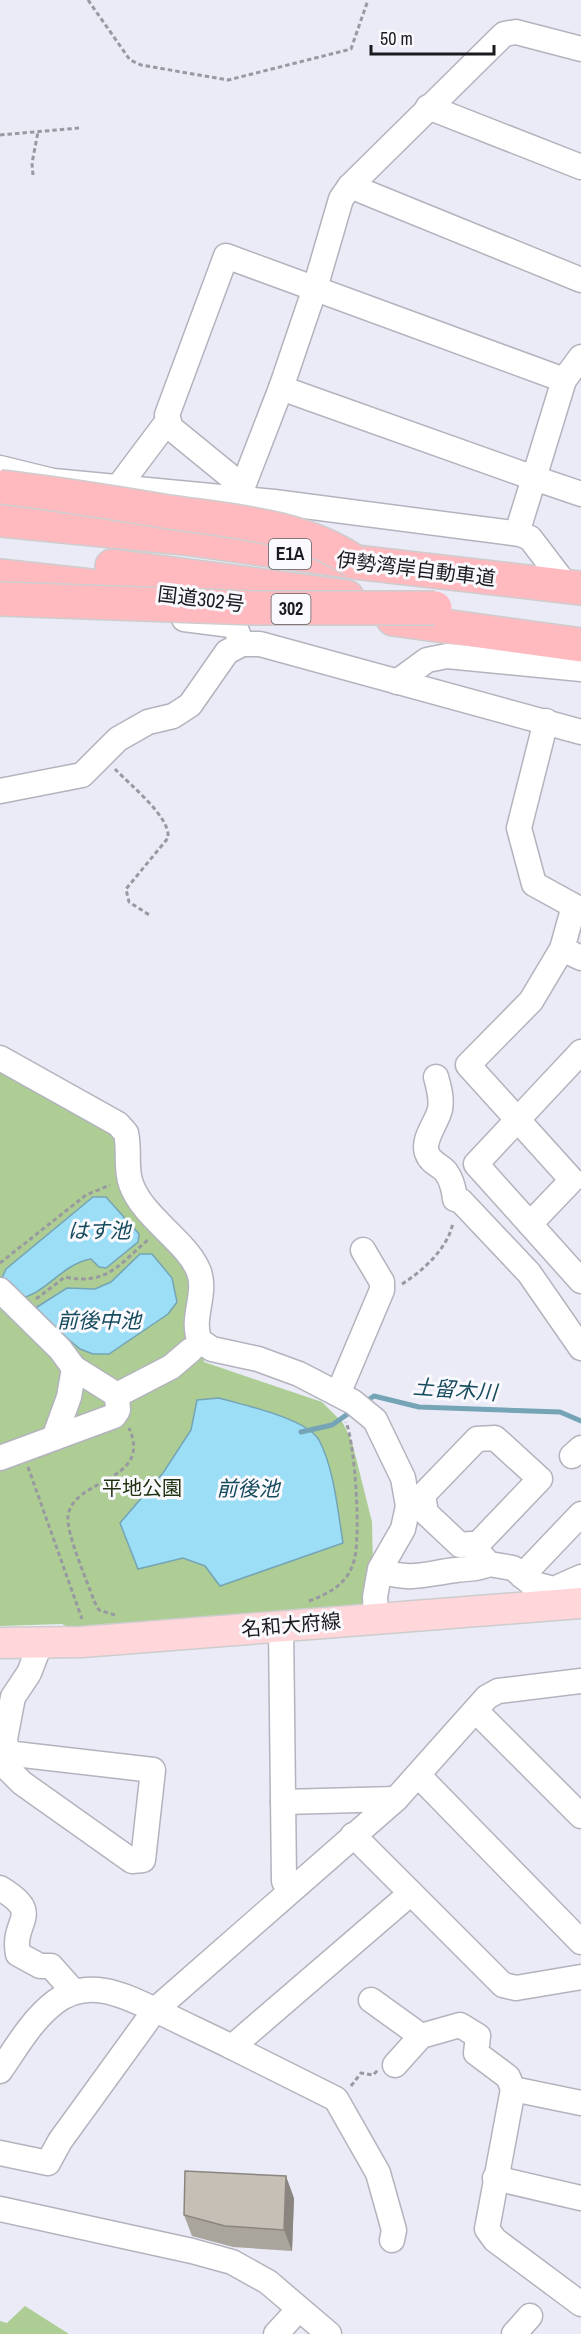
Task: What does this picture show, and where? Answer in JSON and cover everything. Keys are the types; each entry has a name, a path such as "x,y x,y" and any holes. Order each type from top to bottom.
{"highway":[{"path":"0,487 220,519 304,536 332,547 354,562"},
{"path":"0,515 128,526 574,583"},
{"name":"伊勢湾岸自動車道","path":"0,520 184,538 354,562 574,583"},
{"name":"伊勢湾岸自動車道","path":"0,556 113,566 435,608 581,624"},
{"name":"国道302号","path":"0,576 422,622 581,645"},
{"path":"0,599 255,608 435,608"}],"main road":[{"name":"名和大府線","path":"0,1643 82,1642 376,1617 581,1604"}],"street":[{"path":"240,493 281,388 315,288 341,199 350,186 504,34 516,32 581,49"},
{"path":"428,107 581,167"},
{"path":"350,186 581,280"},
{"path":"240,493 167,422 166,415 226,256 564,380"},
{"path":"517,533 564,380 581,357"},
{"path":"281,388 581,494"},
{"path":"118,486 167,422"},
{"path":"0,468 53,481 240,493 517,533 531,538 574,583"},
{"path":"0,610 105,615 126,610 231,626 236,629 242,644"},
{"path":"0,790 82,775 118,739 148,722 173,716 190,705 226,652 242,644 260,644 546,720 581,732"},
{"path":"397,682 427,660 447,656 581,669"},
{"path":"531,1224 572,1180 468,1065 531,1001 571,954 574,906 534,884 519,828 546,720"},
{"path":"581,1052 476,1164 581,1281"},
{"path":"0,1058 118,1124 126,1133 128,1172 135,1193 198,1269 202,1289 196,1325 200,1341 212,1349 258,1359 299,1374 375,1420 403,1478 408,1498 403,1529 380,1571 375,1597 376,1617"},
{"path":"435,1077 441,1096 440,1110 427,1141 426,1152 432,1162 446,1171 455,1199 461,1201 530,1273 579,1340"},
{"path":"349,1405 382,1290 382,1282 363,1250"},
{"path":"0,1290 60,1349 74,1368 117,1402"},
{"path":"11,1455 114,1416 117,1402 171,1367 191,1350"},
{"path":"54,1438 69,1397 74,1368"},
{"path":"380,1571 414,1578 455,1570 479,1569 481,1556 540,1479 495,1438 477,1439 423,1495 426,1513 460,1545 471,1544 481,1556 513,1568 531,1583 554,1589 581,1577"},
{"path":"522,1576 581,1514"},
{"path":"281,1626 284,1881 290,1891"},
{"path":"6,1753 153,1770 143,1860 132,1861 22,1783 10,1771 6,1753 5,1739 13,1697 29,1672 40,1642"},
{"path":"0,2153 48,2163 60,2141 155,2010 396,1798 419,1776 492,1693 581,1681"},
{"path":"476,1711 581,1816"},
{"path":"419,1776 581,1942"},
{"path":"283,1802 396,1798"},
{"path":"353,1835 502,1985 516,1988 581,1977"},
{"path":"0,1888 23,1905 25,1914 16,1946 18,1954 40,1966 51,1966 74,1992"},
{"path":"232,2047 411,1893"},
{"path":"0,2072 38,2019 55,2001 74,1992 107,1990 125,1995 336,2099 378,2173 394,2230 392,2240"},
{"path":"371,2000 421,2036"},
{"path":"395,2065 421,2036 460,2025 478,2036 476,2053 508,2077 513,2089 487,2229 495,2240 581,2304"},
{"path":"513,2089 581,2103"},
{"path":"495,2178 581,2198"},
{"path":"0,2209 192,2251 232,2262 268,2282 298,2310 329,2334"},
{"path":"276,2334 298,2310"}],"path":[{"path":"88,0 130,60 141,65 228,81 351,50 368,0"},
{"path":"0,135 79,128"},
{"path":"33,175 32,163 38,132"},
{"path":"101,756 157,812 169,834 126,889 129,902 151,916"},
{"path":"0,1263 86,1195 99,1187 115,1186 113,1179"},
{"path":"382,1290 394,1290 417,1275 446,1241 451,1233 455,1199"},
{"path":"21,1311 65,1277 79,1280 106,1275 152,1237"},
{"path":"117,1402 133,1438 133,1454 124,1468 72,1504 67,1518 99,1610 120,1616"},
{"path":"303,1603 336,1590 353,1565 358,1544 349,1405"},
{"path":"11,1455 85,1628"}],"green space":[{"name":"平地公園","path":"0,1062 95,1113 123,1144 139,1192 191,1262 204,1362 322,1402 343,1423 352,1442 372,1522 374,1611 81,1635 62,1624 0,1626"},
{"path":"25,2306 69,2334 0,2334 0,2321 7,2323"}],"water":[{"name":"はす池","path":"93,1197 106,1197 139,1234 138,1242 106,1268 99,1267 91,1259 80,1262 36,1292 16,1299 1,1280 6,1269"},
{"name":"前後中池","path":"140,1254 152,1254 172,1278 177,1302 168,1314 109,1354 93,1354 80,1349 37,1313 37,1307 67,1288 95,1289 111,1282"},
{"name":"前後池","path":"219,1398 288,1419 312,1432 319,1440 332,1477 343,1543 220,1586 205,1566 183,1558 138,1569 120,1523 163,1473 191,1430 197,1400"}],"building":[{"path":"185,2171 286,2176 284,2230 225,2226 184,2215"}],"waterway":[{"name":"土留木川","path":"365,1402 374,1396 419,1407 560,1412 581,1421"},
{"name":"土留木川","path":"301,1432 332,1425 352,1411"}]}
